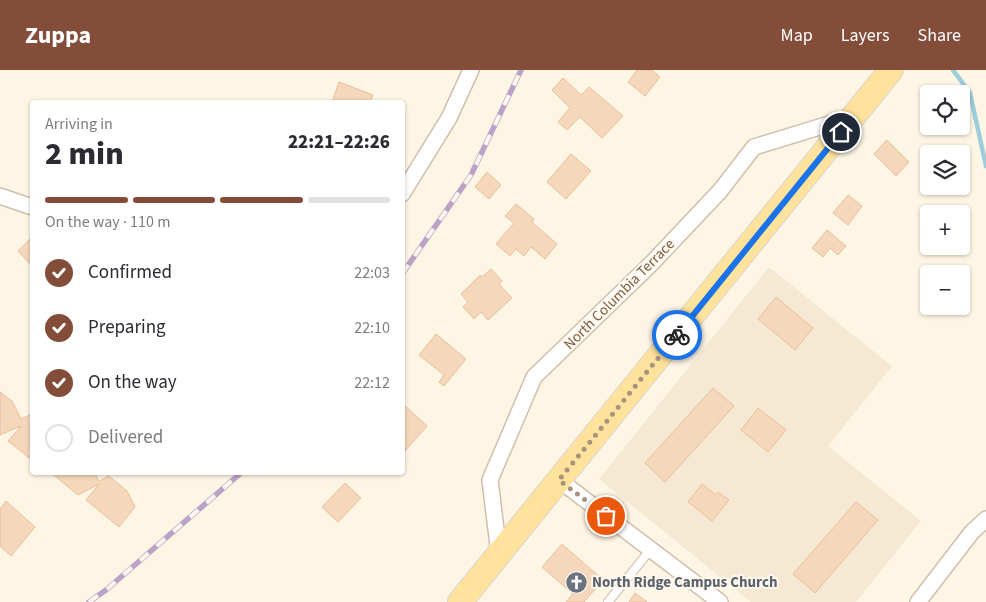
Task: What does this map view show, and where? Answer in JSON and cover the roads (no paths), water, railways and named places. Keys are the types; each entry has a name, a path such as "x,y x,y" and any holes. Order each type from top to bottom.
{"main road":[{"path":"460,602 891,70"}],"street":[{"path":"405,189 449,118 471,70"},
{"name":"North Columbia Terrace","path":"499,554 490,480 534,377 651,264 720,191 754,146 854,116"},
{"path":"0,196 30,206"},
{"path":"559,480 720,602"},
{"path":"918,602 972,532 986,519"}],"lane":[{"path":"608,602 651,549"}],"waterway":[{"path":"953,70 970,93 986,166"}],"railway":[{"path":"405,270 471,175 521,70"},
{"path":"89,602 106,590 239,475"}],"place":[{"name":"North Ridge Campus Church","path":"576,582"}]}
